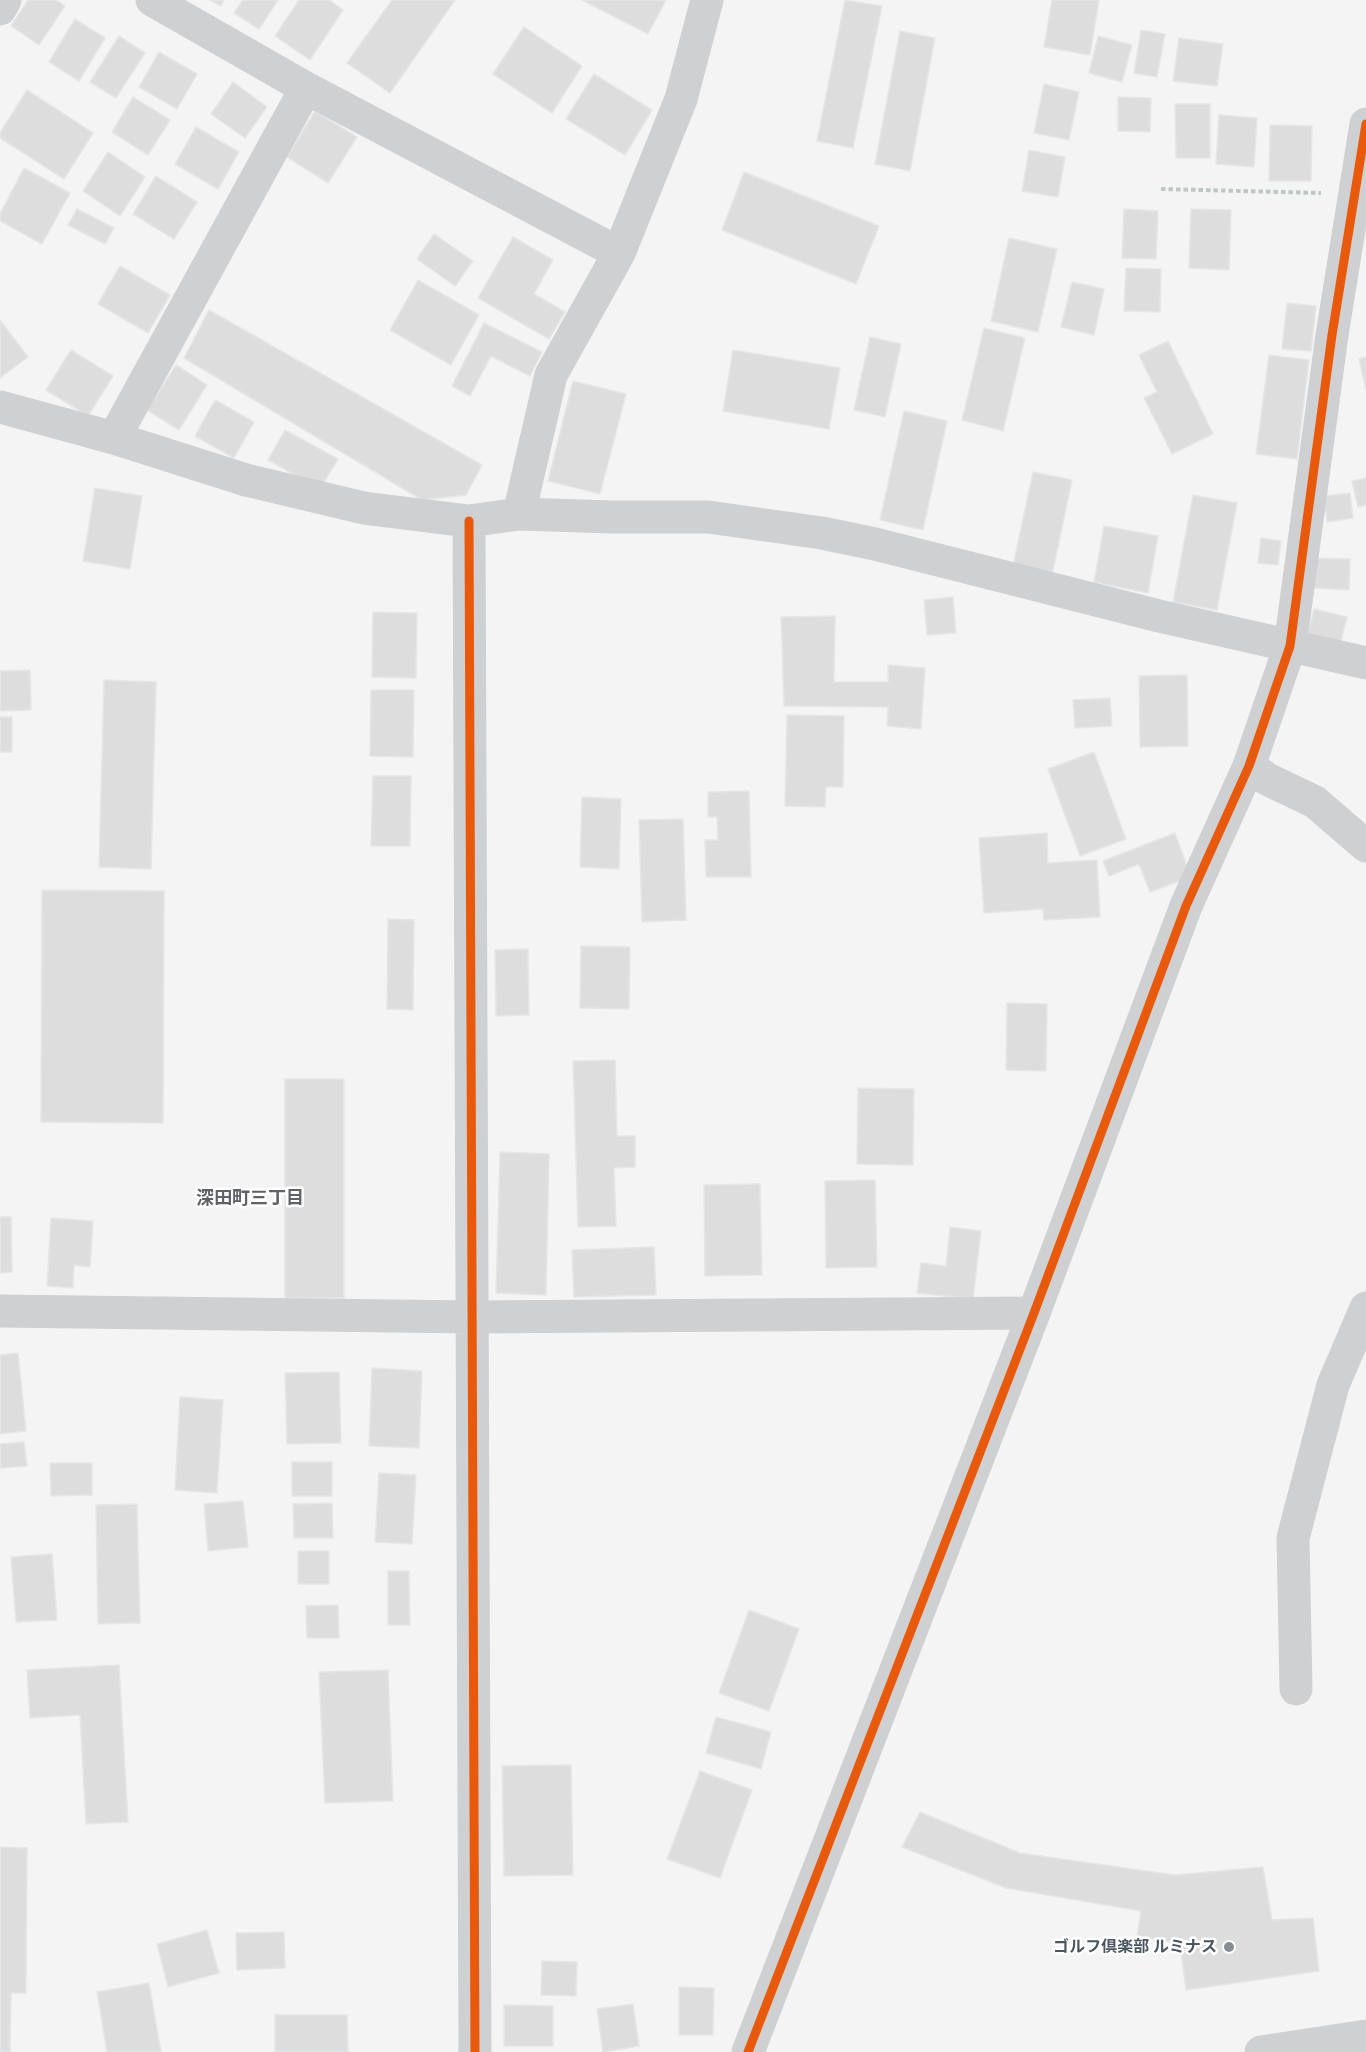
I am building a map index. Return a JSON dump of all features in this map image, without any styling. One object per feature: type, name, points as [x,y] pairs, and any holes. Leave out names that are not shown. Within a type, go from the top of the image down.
[{"type":"street","points":[[0,9],[5,0]]},
{"type":"street","points":[[152,0],[306,88],[619,253]]},
{"type":"street","points":[[519,514],[551,375],[619,253],[681,99],[707,0]]},
{"type":"street","points":[[114,438],[306,88]]},
{"type":"street","points":[[748,2052],[1034,1313],[1186,906],[1249,766],[1290,646],[1332,335],[1366,124]]},
{"type":"street","points":[[0,407],[114,438],[246,480],[364,508],[469,521],[519,514],[708,517],[822,533],[875,544],[1159,616],[1366,663]]},
{"type":"street","points":[[469,521],[475,2052]]},
{"type":"street","points":[[1249,766],[1267,779],[1315,802],[1366,846]]},
{"type":"street","points":[[1296,1689],[1293,1538],[1333,1385],[1366,1308]]},
{"type":"street","points":[[0,1311],[473,1317],[1034,1313]]},
{"type":"street","points":[[1261,2052],[1366,2036]]},
{"type":"path","points":[[1161,189],[1355,193]]},
{"type":"building","points":[[28,0],[56,0],[65,6],[39,45],[11,26]]},
{"type":"building","points":[[210,0],[224,0],[221,6]]},
{"type":"building","points":[[243,0],[278,0],[259,29],[234,13]]},
{"type":"building","points":[[299,0],[329,0],[343,10],[310,60],[275,36]]},
{"type":"building","points":[[392,0],[455,0],[390,93],[347,63]]},
{"type":"building","points":[[582,0],[666,0],[648,34]]},
{"type":"building","points":[[845,0],[882,6],[853,148],[817,141]]},
{"type":"building","points":[[1052,0],[1099,0],[1090,55],[1044,47]]},
{"type":"building","points":[[75,19],[105,38],[79,81],[49,62]]},
{"type":"building","points":[[524,27],[582,66],[552,113],[493,74]]},
{"type":"building","points":[[1141,30],[1165,34],[1157,77],[1134,73]]},
{"type":"building","points":[[900,31],[935,38],[910,171],[875,164]]},
{"type":"building","points":[[119,36],[145,53],[116,98],[90,82]]},
{"type":"building","points":[[1098,36],[1132,45],[1122,82],[1089,73]]},
{"type":"building","points":[[1179,38],[1223,44],[1217,86],[1173,81]]},
{"type":"building","points":[[159,52],[197,74],[177,109],[139,87]]},
{"type":"building","points":[[594,74],[652,110],[625,155],[566,119]]},
{"type":"building","points":[[233,82],[267,107],[245,138],[211,114]]},
{"type":"building","points":[[1044,84],[1079,92],[1069,140],[1034,133]]},
{"type":"building","points":[[27,90],[93,133],[64,179],[0,138],[0,133]]},
{"type":"building","points":[[133,97],[170,120],[148,155],[112,132]]},
{"type":"building","points":[[1118,97],[1151,98],[1150,132],[1118,131]]},
{"type":"building","points":[[1175,104],[1210,104],[1210,158],[1176,158]]},
{"type":"building","points":[[315,111],[357,137],[328,183],[287,157]]},
{"type":"building","points":[[1219,115],[1257,118],[1254,167],[1216,164]]},
{"type":"building","points":[[1270,125],[1312,126],[1311,181],[1269,181]]},
{"type":"building","points":[[196,127],[239,152],[218,189],[175,164]]},
{"type":"building","points":[[1029,150],[1065,157],[1058,197],[1022,191]]},
{"type":"building","points":[[108,152],[145,177],[120,216],[83,191]]},
{"type":"building","points":[[24,168],[70,193],[42,244],[0,221],[0,214]]},
{"type":"building","points":[[744,172],[879,226],[856,284],[722,230]]},
{"type":"building","points":[[156,176],[197,202],[174,239],[133,214]]},
{"type":"building","points":[[77,209],[114,228],[105,244],[68,225]]},
{"type":"building","points":[[1124,209],[1158,211],[1156,259],[1122,258]]},
{"type":"building","points":[[1191,209],[1231,210],[1229,270],[1189,268]]},
{"type":"building","points":[[434,234],[473,261],[455,286],[417,259]]},
{"type":"building","points":[[513,237],[553,260],[534,294],[565,312],[549,339],[478,298]]},
{"type":"building","points":[[1009,238],[1057,249],[1038,332],[991,321]]},
{"type":"building","points":[[120,266],[170,295],[148,333],[98,304]]},
{"type":"building","points":[[1126,268],[1161,269],[1160,312],[1124,311]]},
{"type":"building","points":[[418,280],[479,315],[451,365],[390,330]]},
{"type":"building","points":[[1072,282],[1104,289],[1094,335],[1061,327]]},
{"type":"building","points":[[1287,303],[1316,306],[1311,351],[1282,349]]},
{"type":"building","points":[[209,310],[482,465],[466,495],[422,500],[184,358]]},
{"type":"building","points":[[0,320],[28,357],[0,378]]},
{"type":"building","points":[[484,323],[542,352],[530,376],[491,356],[470,396],[452,386]]},
{"type":"building","points":[[984,328],[1025,338],[1003,431],[962,420]]},
{"type":"building","points":[[870,337],[901,344],[885,417],[854,410]]},
{"type":"building","points":[[1168,341],[1213,434],[1172,454],[1144,398],[1157,392],[1139,355]]},
{"type":"building","points":[[71,350],[113,376],[88,416],[46,390]]},
{"type":"building","points":[[733,350],[840,368],[829,429],[723,411]]},
{"type":"building","points":[[1269,355],[1309,360],[1297,459],[1256,454]]},
{"type":"building","points":[[1366,357],[1366,390],[1359,359]]},
{"type":"building","points":[[176,365],[207,385],[179,430],[147,410]]},
{"type":"building","points":[[573,381],[626,394],[600,494],[548,481]]},
{"type":"building","points":[[215,400],[254,422],[234,458],[195,436]]},
{"type":"building","points":[[904,411],[947,421],[923,530],[880,520]]},
{"type":"building","points":[[285,430],[338,459],[320,489],[268,460]]},
{"type":"building","points":[[1033,472],[1072,480],[1052,575],[1013,566]]},
{"type":"building","points":[[1366,478],[1366,505],[1358,507],[1352,481]]},
{"type":"building","points":[[95,488],[142,496],[130,569],[83,561]]},
{"type":"building","points":[[1350,493],[1353,518],[1327,522],[1324,496]]},
{"type":"building","points":[[1193,495],[1237,503],[1217,610],[1173,602]]},
{"type":"building","points":[[1104,526],[1158,536],[1148,593],[1094,582]]},
{"type":"building","points":[[1261,538],[1281,541],[1278,565],[1258,563]]},
{"type":"building","points":[[1315,558],[1350,559],[1349,590],[1314,588]]},
{"type":"building","points":[[953,597],[956,633],[927,635],[924,600]]},
{"type":"building","points":[[1314,609],[1347,617],[1340,645],[1307,637]]},
{"type":"building","points":[[373,612],[417,613],[416,678],[372,677]]},
{"type":"building","points":[[835,616],[834,682],[888,682],[888,665],[925,668],[921,729],[887,726],[888,707],[784,706],[781,617]]},
{"type":"building","points":[[30,670],[31,710],[0,711],[0,671]]},
{"type":"building","points":[[1187,675],[1188,746],[1140,747],[1139,676]]},
{"type":"building","points":[[104,680],[156,682],[151,869],[99,867]]},
{"type":"building","points":[[371,690],[414,690],[413,757],[370,756]]},
{"type":"building","points":[[1110,698],[1112,726],[1075,728],[1073,700]]},
{"type":"building","points":[[787,715],[844,716],[843,787],[826,787],[825,807],[785,806]]},
{"type":"building","points":[[0,717],[12,717],[12,752],[0,752]]},
{"type":"building","points":[[1094,752],[1126,839],[1080,856],[1048,769]]},
{"type":"building","points":[[373,776],[411,776],[410,846],[371,846]]},
{"type":"building","points":[[749,791],[751,877],[706,877],[705,840],[718,840],[717,817],[708,817],[708,792]]},
{"type":"building","points":[[582,797],[621,799],[619,869],[580,867]]},
{"type":"building","points":[[683,819],[686,920],[642,922],[639,820]]},
{"type":"building","points":[[1047,833],[1048,863],[1097,860],[1100,917],[1044,920],[1043,909],[984,913],[979,838]]},
{"type":"building","points":[[1175,833],[1191,877],[1150,892],[1139,864],[1109,876],[1103,861]]},
{"type":"building","points":[[42,890],[164,891],[163,1123],[41,1122]]},
{"type":"building","points":[[388,919],[414,920],[413,1010],[387,1009]]},
{"type":"building","points":[[581,946],[630,947],[629,1009],[580,1008]]},
{"type":"building","points":[[528,949],[529,1015],[496,1016],[495,950]]},
{"type":"building","points":[[1007,1003],[1047,1004],[1046,1071],[1006,1070]]},
{"type":"building","points":[[615,1060],[617,1136],[635,1136],[635,1167],[614,1168],[616,1226],[578,1227],[573,1061]]},
{"type":"building","points":[[285,1079],[344,1079],[344,1298],[285,1298]]},
{"type":"building","points":[[858,1088],[914,1089],[913,1165],[857,1164]]},
{"type":"building","points":[[500,1152],[549,1154],[546,1295],[496,1293]]},
{"type":"building","points":[[875,1180],[877,1267],[826,1268],[825,1181]]},
{"type":"building","points":[[760,1184],[762,1275],[705,1276],[704,1185]]},
{"type":"building","points":[[0,1217],[11,1217],[12,1272],[0,1273]]},
{"type":"building","points":[[51,1218],[93,1221],[90,1267],[74,1265],[73,1288],[47,1286]]},
{"type":"building","points":[[950,1227],[981,1231],[973,1299],[917,1293],[921,1263],[946,1266]]},
{"type":"building","points":[[654,1247],[656,1295],[574,1297],[572,1250]]},
{"type":"building","points":[[18,1353],[26,1431],[0,1434],[0,1355]]},
{"type":"building","points":[[372,1368],[422,1371],[419,1448],[369,1446]]},
{"type":"building","points":[[339,1372],[341,1443],[287,1444],[285,1373]]},
{"type":"building","points":[[180,1397],[223,1400],[217,1493],[175,1490]]},
{"type":"building","points":[[24,1442],[27,1466],[0,1468],[0,1444]]},
{"type":"building","points":[[292,1462],[332,1462],[332,1496],[292,1496]]},
{"type":"building","points":[[50,1463],[92,1463],[92,1495],[51,1496]]},
{"type":"building","points":[[379,1473],[416,1475],[412,1544],[375,1542]]},
{"type":"building","points":[[243,1501],[248,1547],[208,1551],[204,1504]]},
{"type":"building","points":[[332,1503],[333,1538],[294,1538],[293,1504]]},
{"type":"building","points":[[137,1504],[140,1623],[98,1624],[96,1505]]},
{"type":"building","points":[[298,1551],[329,1551],[329,1584],[298,1584]]},
{"type":"building","points":[[52,1554],[57,1620],[16,1622],[11,1557]]},
{"type":"building","points":[[388,1571],[409,1571],[410,1625],[388,1625]]},
{"type":"building","points":[[338,1605],[339,1638],[307,1638],[306,1606]]},
{"type":"building","points":[[749,1610],[799,1629],[769,1711],[719,1693]]},
{"type":"building","points":[[119,1665],[128,1822],[86,1824],[80,1715],[30,1718],[27,1670]]},
{"type":"building","points":[[388,1670],[393,1801],[325,1803],[319,1672]]},
{"type":"building","points":[[716,1717],[771,1732],[761,1769],[706,1753]]},
{"type":"building","points":[[571,1765],[573,1875],[504,1876],[502,1766]]},
{"type":"building","points":[[700,1771],[752,1790],[720,1878],[667,1859]]},
{"type":"building","points":[[920,1812],[1020,1853],[1175,1875],[1263,1867],[1272,1920],[1313,1918],[1319,1971],[1186,1990],[1180,1944],[1137,1936],[1141,1911],[1006,1888],[902,1847]]},
{"type":"building","points":[[0,1847],[27,1848],[26,1993],[11,1993],[10,2052],[0,2052]]},
{"type":"building","points":[[207,1930],[219,1973],[168,1987],[157,1944]]},
{"type":"building","points":[[284,1932],[285,1968],[237,1970],[236,1933]]},
{"type":"building","points":[[542,1961],[577,1962],[576,1996],[541,1995]]},
{"type":"building","points":[[149,1983],[161,2052],[107,2052],[97,1992]]},
{"type":"building","points":[[679,1987],[714,1988],[713,2035],[679,2035]]},
{"type":"building","points":[[633,2004],[639,2046],[603,2052],[597,2009]]},
{"type":"building","points":[[504,2005],[553,2006],[553,2046],[504,2046]]},
{"type":"building","points":[[275,2015],[347,2015],[348,2052],[275,2052]]},
{"type":"cycle path","points":[[748,2052],[1034,1313],[1186,906],[1249,766],[1290,646],[1332,335],[1366,124]]},
{"type":"cycle path","points":[[469,521],[475,2052]]},
{"type":"place","name":"ゴルフ倶楽部 ルミナス","points":[[1229,1947]]},
{"type":"district","name":"深田町三丁目","points":[[250,1199]]}]
